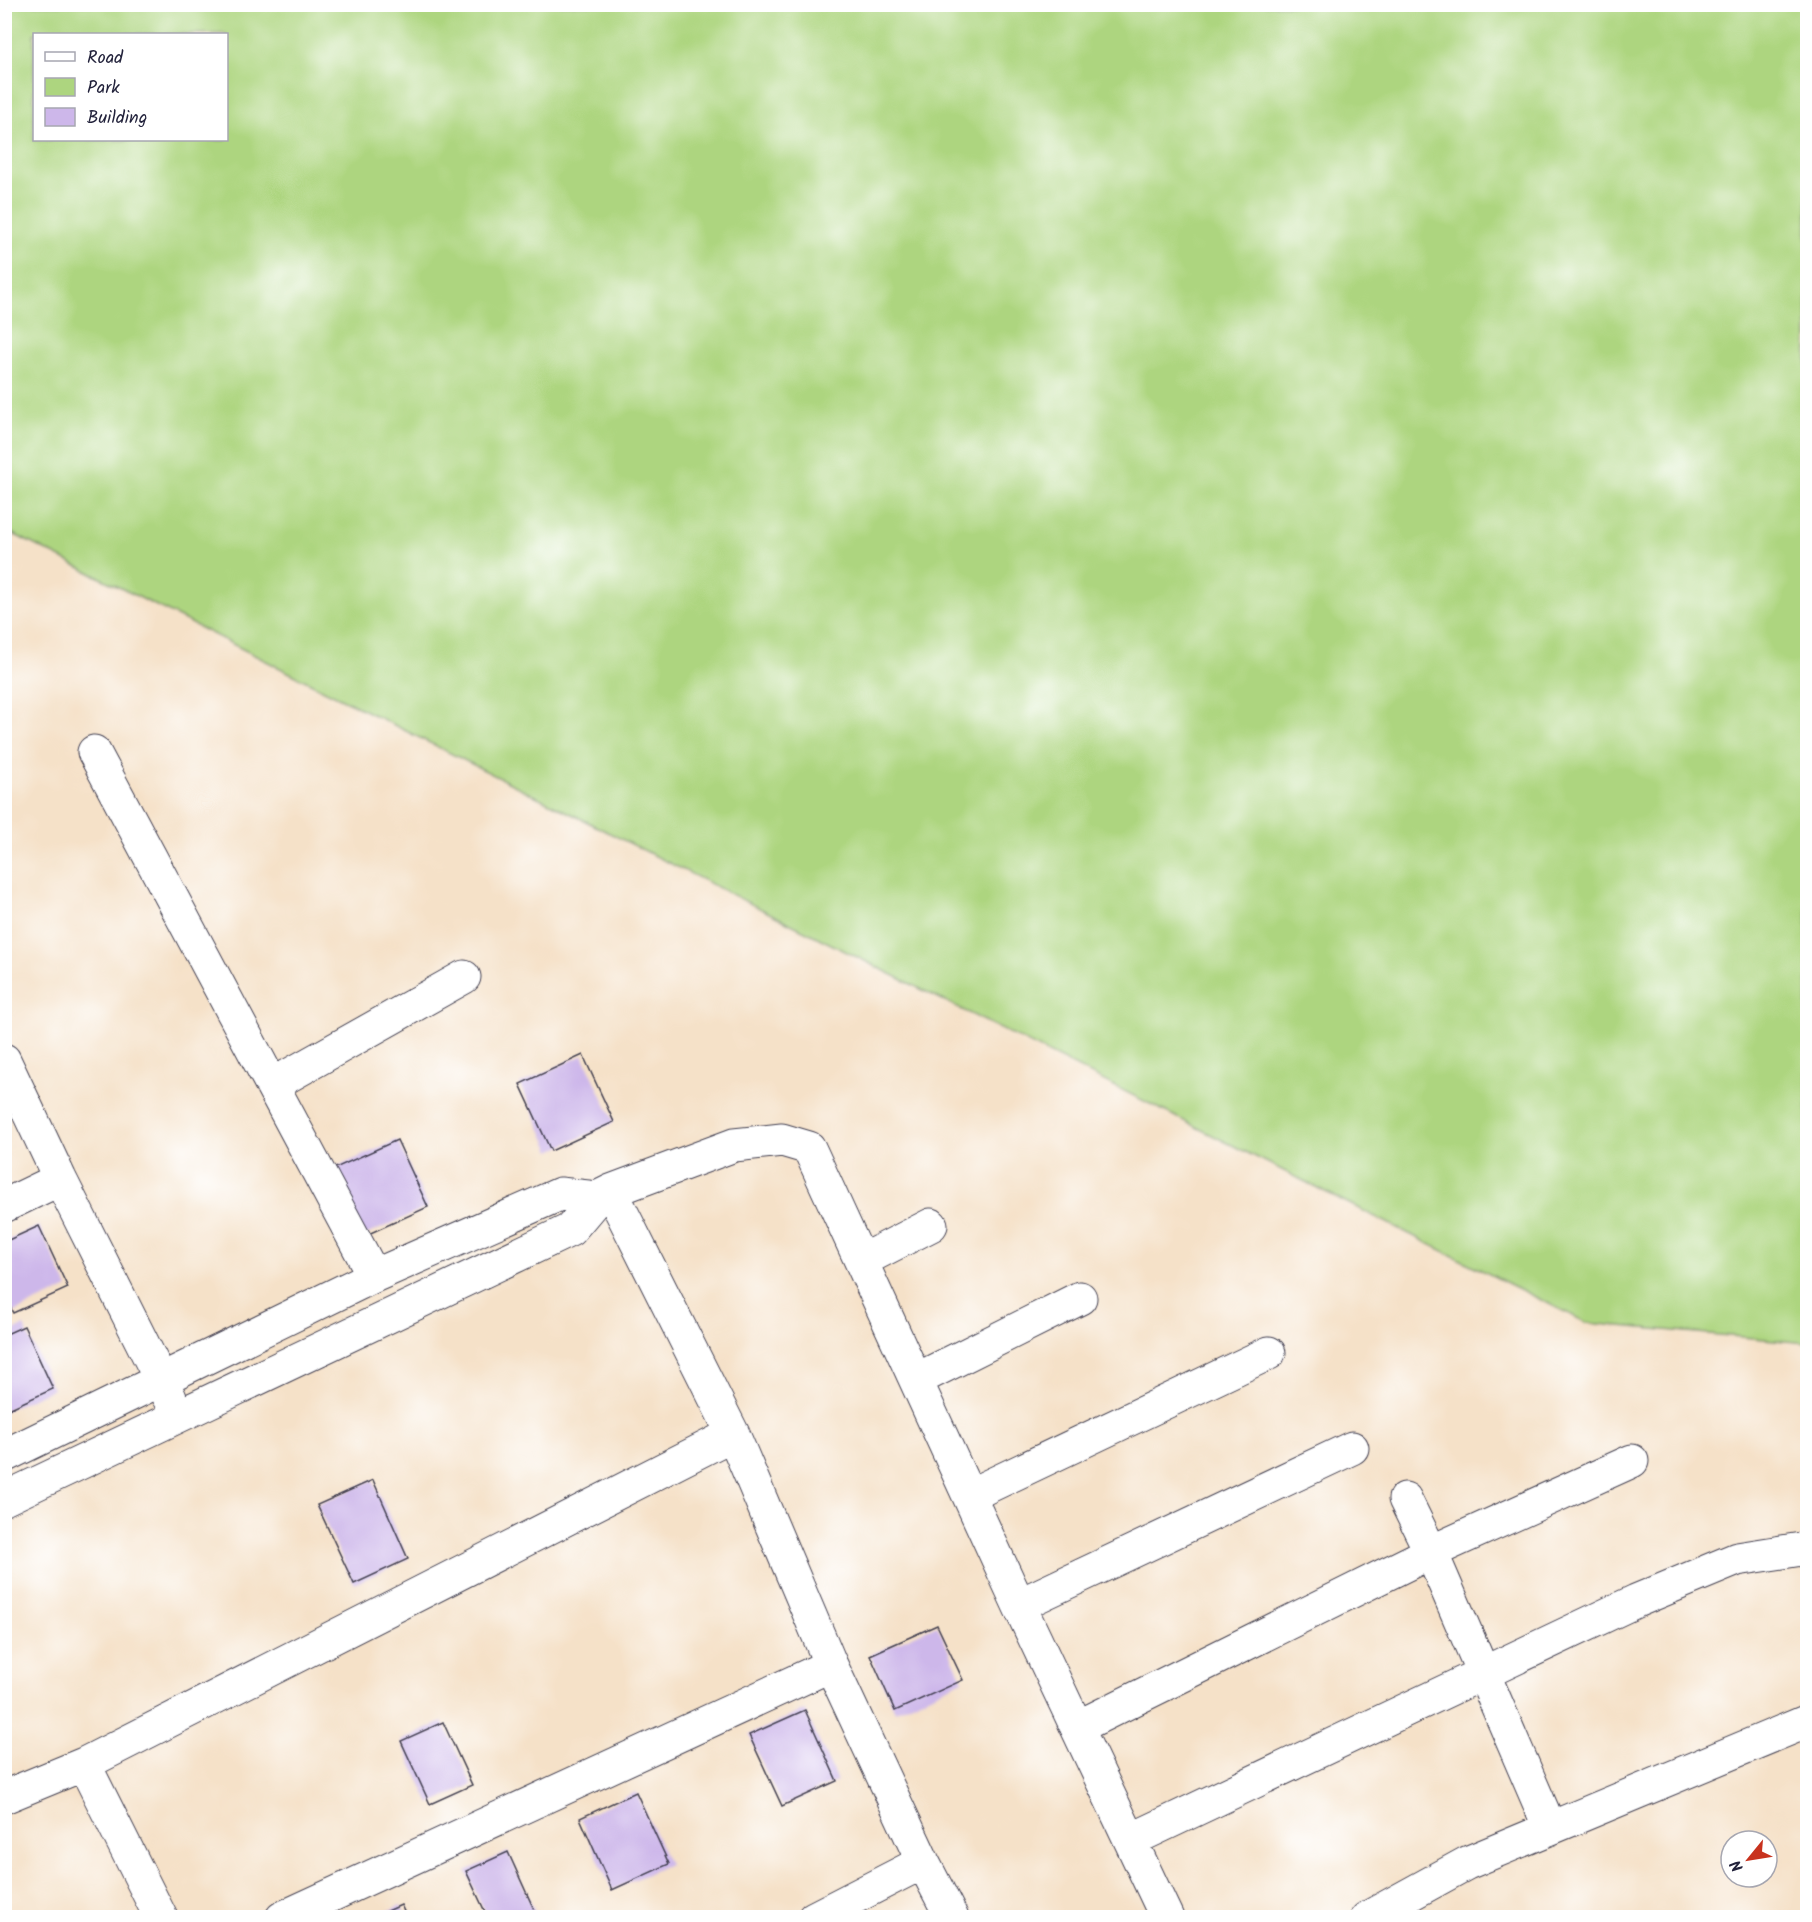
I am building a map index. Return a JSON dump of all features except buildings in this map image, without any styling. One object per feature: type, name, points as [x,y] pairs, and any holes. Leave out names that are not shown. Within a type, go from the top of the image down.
[{"type":"street","points":[[94,752],[374,1276]]},
{"type":"street","points":[[272,1085],[464,977]]},
{"type":"street","points":[[4,1060],[60,1179],[179,1417]]},
{"type":"street","points":[[4,1456],[374,1276],[560,1194],[604,1195],[734,1145],[782,1140],[809,1148],[1019,1605],[1167,1917]]},
{"type":"street","points":[[4,1206],[60,1179]]},
{"type":"street","points":[[4,1499],[570,1230],[604,1195]]},
{"type":"street","points":[[604,1195],[733,1434],[831,1665],[923,1862],[952,1917]]},
{"type":"street","points":[[861,1261],[931,1225]]},
{"type":"street","points":[[916,1380],[1080,1298]]},
{"type":"street","points":[[970,1495],[1269,1353]]},
{"type":"street","points":[[4,1797],[84,1764],[733,1434]]},
{"type":"street","points":[[1019,1605],[1352,1448]]},
{"type":"street","points":[[1078,1727],[1431,1552],[1632,1461]]},
{"type":"street","points":[[1405,1498],[1431,1552],[1550,1828]]},
{"type":"street","points":[[1131,1840],[1636,1601],[1737,1559],[1808,1548]]},
{"type":"street","points":[[282,1917],[831,1665]]},
{"type":"street","points":[[1367,1917],[1467,1863],[1808,1721]]},
{"type":"street","points":[[84,1764],[161,1917]]},
{"type":"street","points":[[814,1917],[923,1862]]},
{"type":"green space","points":[[4,5],[1807,5],[1807,1343],[1587,1323],[5,530]]}]
